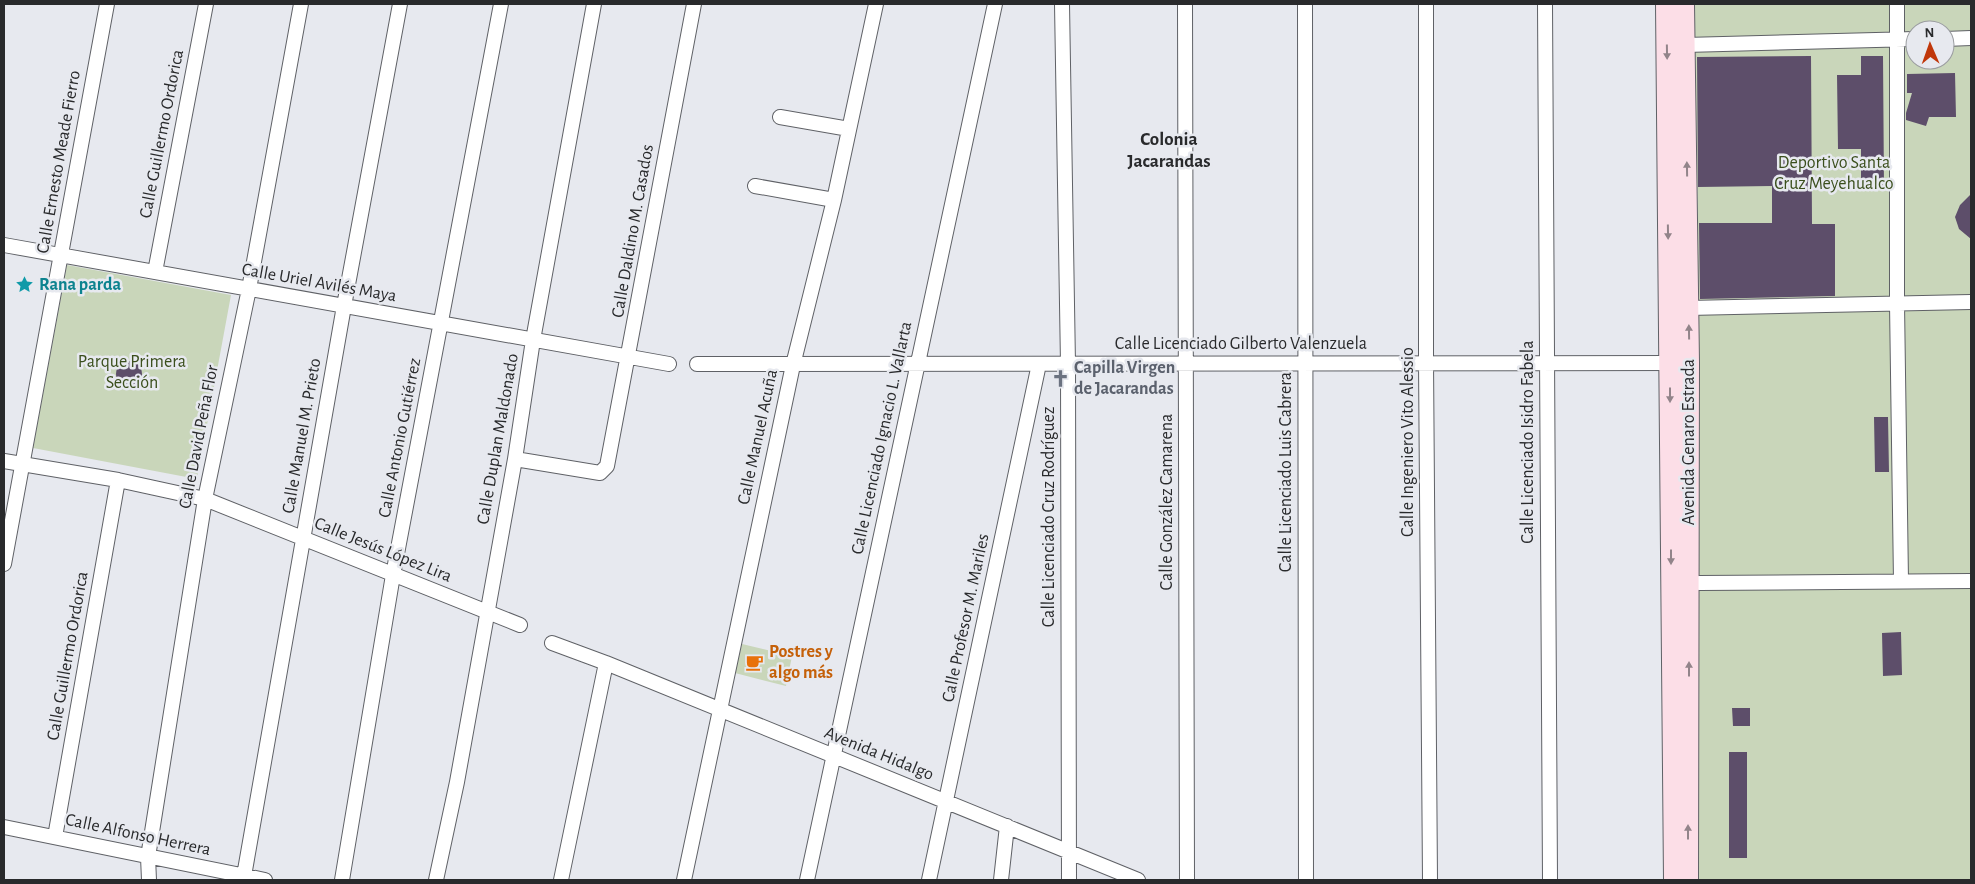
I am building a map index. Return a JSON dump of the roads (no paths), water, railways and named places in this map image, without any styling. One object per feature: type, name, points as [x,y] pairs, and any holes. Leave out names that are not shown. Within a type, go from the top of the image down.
[{"type":"street","name":"Calle Ernesto Meade Fierro","points":[[4,564],[107,4]]},
{"type":"street","name":"Calle Guillermo Ordorica","points":[[155,272],[206,4]]},
{"type":"street","name":"Calle David Peña Flor","points":[[149,880],[148,858],[205,499],[249,289],[301,4]]},
{"type":"street","name":"Calle Manuel M. Prieto","points":[[244,876],[344,306],[400,4]]},
{"type":"street","name":"Calle Antonio Gutiérrez","points":[[342,880],[393,575],[501,4]]},
{"type":"street","name":"Calle Duplan Maldonado","points":[[436,880],[457,782],[486,612],[515,459],[533,340],[594,4]]},
{"type":"street","name":"Calle Daldino M. Casados","points":[[515,459],[600,473],[607,466],[694,4]]},
{"type":"street","name":"Calle Manuel Acuña","points":[[684,880],[792,365],[834,200],[876,4]]},
{"type":"street","name":"Calle Licenciado Ignacio L. Vallarta","points":[[807,880],[995,4]]},
{"type":"street","name":"Calle Licenciado Cruz Rodríguez","points":[[1062,4],[1068,364],[1069,880]]},
{"type":"street","name":"Calle González Camarena","points":[[1185,4],[1187,880]]},
{"type":"street","name":"Calle Licenciado Luis Cabrera","points":[[1305,4],[1306,880]]},
{"type":"street","name":"Calle Ingeniero Vito Alessio","points":[[1426,4],[1426,362],[1430,880]]},
{"type":"street","name":"Calle Licenciado Isidro Fabela","points":[[1545,4],[1550,880]]},
{"type":"street","name":"Avenida Genaro Estrada","points":[[1666,4],[1679,363],[1688,880]]},
{"type":"street","name":"Avenida Genaro Estrada","points":[[1674,880],[1679,363],[1688,308],[1684,4]]},
{"type":"street","points":[[1897,4],[1897,304],[1901,581]]},
{"type":"street","points":[[1955,39],[1971,38]]},
{"type":"street","points":[[1685,45],[1905,40]]},
{"type":"street","points":[[780,117],[849,130]]},
{"type":"street","points":[[755,186],[834,200]]},
{"type":"street","name":"Calle Uriel Avilés Maya","points":[[4,244],[669,364]]},
{"type":"street","points":[[1688,308],[1971,302]]},
{"type":"street","name":"Calle Licenciado Gilberto Valenzuela","points":[[697,364],[1679,363]]},
{"type":"street","name":"Calle Profesor M. Mariles","points":[[929,880],[1039,364]]},
{"type":"street","name":"Calle Jesús López Lira","points":[[4,461],[118,480],[205,499],[520,625]]},
{"type":"street","name":"Calle Guillermo Ordorica","points":[[55,837],[118,480]]},
{"type":"street","points":[[1699,583],[1971,581]]},
{"type":"street","name":"Avenida Hidalgo","points":[[552,643],[720,709],[1138,880]]},
{"type":"street","points":[[561,880],[606,663]]},
{"type":"street","points":[[1001,880],[1006,826]]},
{"type":"street","name":"Calle Alfonso Herrera","points":[[4,827],[148,858],[265,880]]},
{"type":"place","name":"Rana parda","points":[[25,285]]},
{"type":"place","name":"Capilla Virgen de Jacarandas","points":[[1060,378]]},
{"type":"place","name":"Postres y algo más","points":[[755,662]]},
{"type":"district","name":"Colonia Jacarandas","points":[[1169,150]]},
{"type":"park label","name":"Deportivo Santa Cruz Meyehualco","points":[[1834,173]]},
{"type":"park label","name":"Parque Primera Sección","points":[[132,372]]}]
